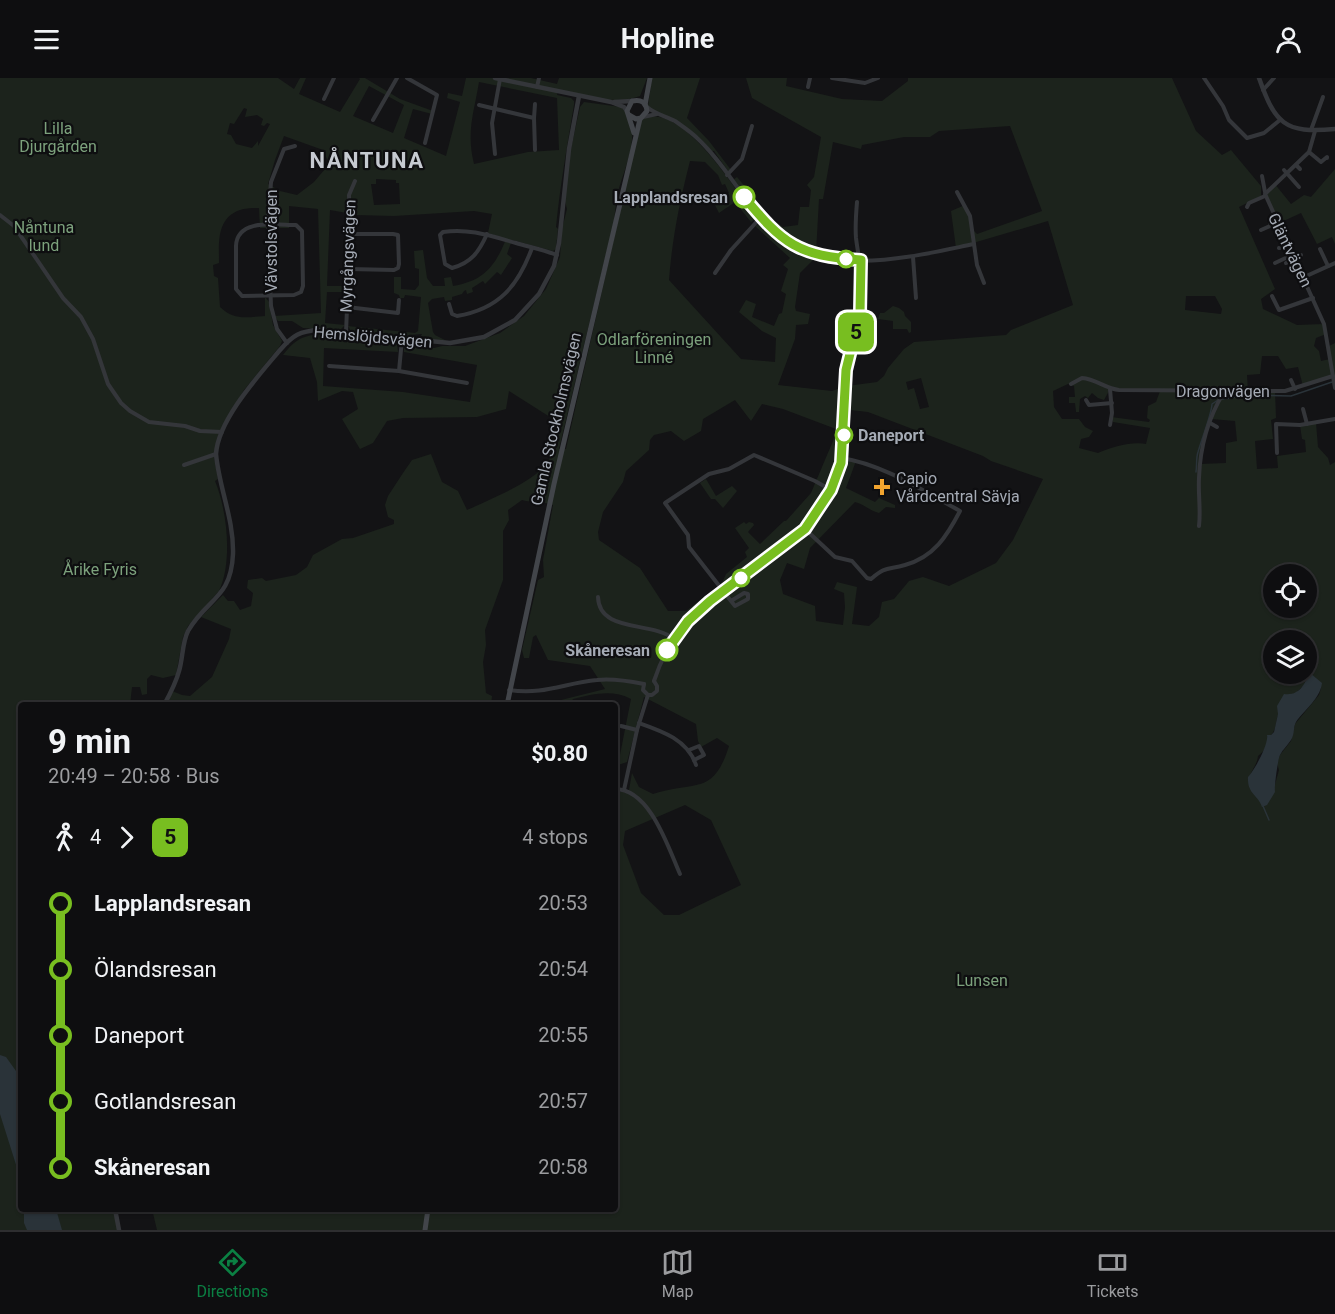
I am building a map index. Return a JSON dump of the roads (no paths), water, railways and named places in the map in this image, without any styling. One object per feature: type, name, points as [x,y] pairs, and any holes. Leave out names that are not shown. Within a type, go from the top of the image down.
[{"type":"main road","points":[[650,78],[646,111],[642,118],[633,118],[628,113],[634,100],[643,94],[650,78]]},
{"type":"main road","points":[[634,100],[646,105]]},
{"type":"main road","name":"Gamla Stockholmsvägen","points":[[628,113],[635,141]]},
{"type":"main road","name":"Gamla Stockholmsvägen","points":[[507,702],[554,484],[642,118]]},
{"type":"main road","points":[[425,1230],[428,1212]]},
{"type":"street","points":[[324,99],[334,78]]},
{"type":"street","points":[[373,120],[397,78]]},
{"type":"street","points":[[407,78],[437,96],[425,143]]},
{"type":"street","points":[[537,87],[539,78]]},
{"type":"street","points":[[808,87],[810,78]]},
{"type":"street","points":[[832,78],[865,83],[878,78]]},
{"type":"street","points":[[1204,78],[1223,106],[1229,120],[1247,138],[1264,133],[1280,120]]},
{"type":"street","points":[[1259,78],[1272,111],[1280,120],[1313,131],[1335,129]]},
{"type":"street","points":[[1263,90],[1274,78]]},
{"type":"street","points":[[495,154],[492,123],[498,79],[611,102],[624,107],[628,113]]},
{"type":"street","name":"Hemslöjdsvägen","points":[[216,454],[218,442],[230,416],[250,387],[287,342],[304,331],[319,330],[436,343],[459,343],[496,332],[515,320],[533,302],[550,276],[557,255],[569,149],[579,96]]},
{"type":"street","name":"Gläntvägen","points":[[1323,98],[1312,123],[1309,153],[1294,164],[1265,198],[1287,243],[1296,270],[1313,298],[1324,324],[1335,388]]},
{"type":"street","points":[[611,102],[634,100]]},
{"type":"street","points":[[535,104],[536,150]]},
{"type":"street","points":[[479,105],[534,118]]},
{"type":"street","points":[[646,105],[696,137],[761,218],[778,235],[808,252],[822,256],[886,261],[974,244]]},
{"type":"street","points":[[642,118],[658,114]]},
{"type":"street","points":[[727,175],[742,159],[752,126]]},
{"type":"street","name":"Vävstolsvägen","points":[[287,342],[274,322],[270,296],[268,225],[271,182],[284,149],[295,146]]},
{"type":"street","points":[[1309,153],[1323,163],[1327,158]]},
{"type":"street","points":[[1294,164],[1300,169]]},
{"type":"street","points":[[1285,174],[1299,187]]},
{"type":"street","points":[[1247,207],[1249,203],[1265,198],[1262,176]]},
{"type":"street","name":"Myrgångsvägen","points":[[346,333],[350,234],[349,195],[355,181]]},
{"type":"street","points":[[957,192],[970,216],[978,266],[984,283]]},
{"type":"street","points":[[654,681],[667,650],[688,621],[723,591],[805,529],[831,490],[841,458],[849,355],[860,313],[861,260],[857,240],[857,202]]},
{"type":"street","points":[[0,215],[14,226],[63,298],[81,317],[93,339],[108,384],[130,411],[149,422],[223,432]]},
{"type":"street","points":[[715,273],[731,250],[761,218]]},
{"type":"street","points":[[1270,223],[1276,224]]},
{"type":"street","points":[[1261,230],[1276,224]]},
{"type":"street","points":[[296,225],[302,231],[303,290],[294,296],[270,296],[242,296],[236,289],[236,240],[250,226],[296,225]]},
{"type":"street","points":[[487,234],[481,248],[471,260],[452,268],[445,264],[440,238],[442,232],[459,230],[487,234],[557,255]]},
{"type":"street","points":[[349,269],[394,270],[399,264],[398,235],[350,234]]},
{"type":"street","points":[[1279,248],[1287,243]]},
{"type":"street","points":[[449,304],[452,314],[457,316],[475,312],[492,304],[519,278],[532,248]]},
{"type":"street","points":[[1320,249],[1331,264]]},
{"type":"street","points":[[1275,263],[1301,255]]},
{"type":"street","points":[[1329,256],[1331,264]]},
{"type":"street","points":[[913,257],[916,298]]},
{"type":"street","points":[[1287,262],[1293,257]]},
{"type":"street","points":[[1302,278],[1331,264]]},
{"type":"street","points":[[1272,296],[1279,310],[1313,298]]},
{"type":"street","points":[[347,307],[398,313],[399,300]]},
{"type":"street","points":[[399,371],[402,339]]},
{"type":"street","points":[[329,366],[399,371],[467,382]]},
{"type":"street","name":"Dragonvägen","points":[[1071,384],[1082,378],[1110,389],[1285,391],[1333,376]]},
{"type":"street","points":[[1292,380],[1295,389]]},
{"type":"street","points":[[1110,389],[1112,403],[1110,425]]},
{"type":"street","points":[[1137,395],[1142,390]]},
{"type":"street","points":[[1199,526],[1199,475],[1204,436],[1224,391]]},
{"type":"street","points":[[1086,400],[1089,405],[1112,403]]},
{"type":"street","points":[[1304,409],[1307,424]]},
{"type":"street","points":[[1277,453],[1276,424],[1292,426],[1335,419]]},
{"type":"street","points":[[1210,423],[1217,427]]},
{"type":"street","points":[[166,702],[179,674],[188,632],[224,589],[231,572],[233,542],[231,522],[216,454],[184,465]]},
{"type":"street","points":[[730,602],[744,592],[748,594],[748,599],[739,606],[730,602],[689,547],[688,535],[665,503],[709,474],[729,469],[754,455],[831,490]]},
{"type":"street","points":[[805,529],[835,557],[852,561],[867,578],[872,579],[884,568],[906,565],[939,546],[960,511],[887,473],[863,463],[841,458]]},
{"type":"street","points":[[598,597],[606,617],[613,621],[656,630],[674,639]]},
{"type":"street","points":[[509,690],[542,691],[611,679],[644,684],[654,681]]},
{"type":"street","points":[[648,695],[657,691],[654,681]]},
{"type":"street","points":[[644,684],[643,690],[648,695]]},
{"type":"street","points":[[624,790],[639,722],[648,695]]},
{"type":"street","points":[[639,722],[678,740],[689,750],[695,763],[704,755],[699,746],[689,750]]},
{"type":"street","points":[[621,726],[637,730]]},
{"type":"street","points":[[618,789],[624,790],[645,805],[654,817],[680,874]]},
{"type":"street","points":[[116,1212],[119,1230]]},
{"type":"waterway","points":[[1222,399],[1253,395],[1291,396],[1332,382]]},
{"type":"waterway","points":[[1196,472],[1197,454],[1212,404],[1218,400]]},
{"type":"waterway","points":[[1263,806],[1269,820]]},
{"type":"place","name":"Lapplandsresan","points":[[744,197]]},
{"type":"place","name":"Daneport","points":[[844,435]]},
{"type":"place","name":"Capio Vårdcentral Sävja","points":[[882,487]]},
{"type":"place","name":"Skåneresan","points":[[667,650]]},
{"type":"district","name":"NÅNTUNA","points":[[367,160]]},
{"type":"park label","name":"Lilla Djurgården","points":[[58,137]]},
{"type":"park label","name":"Nåntuna lund","points":[[44,236]]},
{"type":"park label","name":"Odlarföreningen Linné","points":[[654,348]]},
{"type":"park label","name":"Årike Fyris","points":[[100,569]]},
{"type":"park label","name":"Lunsen","points":[[982,980]]}]
